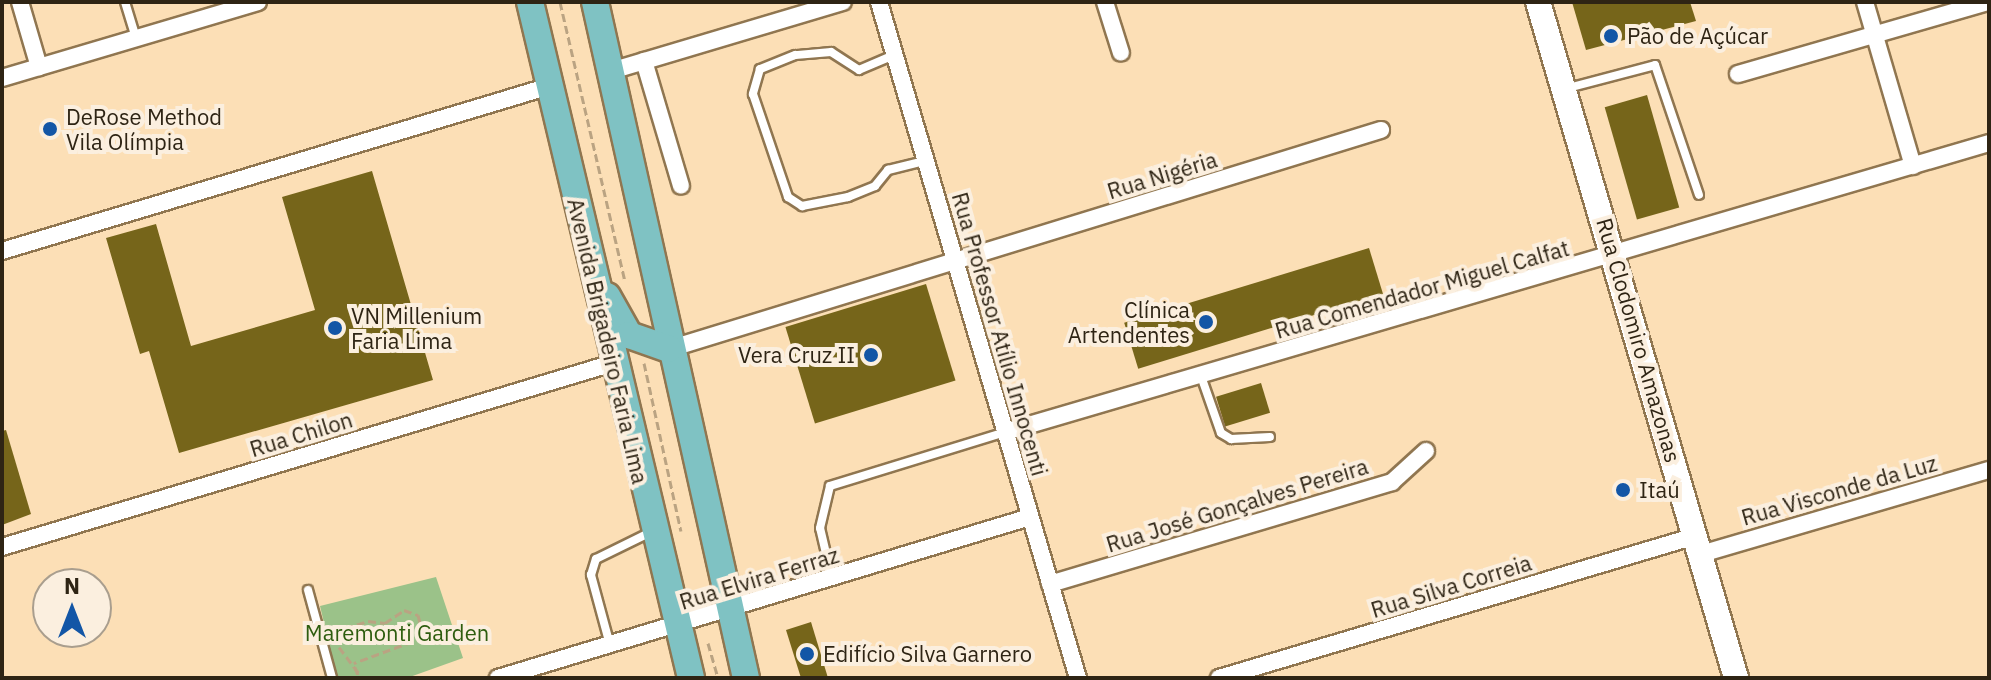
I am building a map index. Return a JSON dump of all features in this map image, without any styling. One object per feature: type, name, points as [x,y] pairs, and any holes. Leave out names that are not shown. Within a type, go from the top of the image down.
[{"type":"main road","name":"Avenida Brigadeiro Faria Lima","points":[[530,2],[652,532],[691,678]]},
{"type":"main road","points":[[595,2],[671,358],[746,678]]},
{"type":"main road","points":[[593,275],[629,335],[671,358]]},
{"type":"street","points":[[20,2],[39,67]]},
{"type":"street","points":[[2,78],[258,2]]},
{"type":"street","points":[[611,71],[843,2]]},
{"type":"street","name":"Rua Professor Atílio Innocenti","points":[[879,2],[1078,678]]},
{"type":"street","points":[[1105,2],[1121,53]]},
{"type":"street","name":"Rua Clodomiro Amazonas","points":[[1538,2],[1615,256],[1736,678]]},
{"type":"street","points":[[1865,2],[1913,166]]},
{"type":"street","points":[[1738,74],[1987,2]]},
{"type":"street","points":[[644,61],[681,186]]},
{"type":"street","points":[[2,251],[550,86]]},
{"type":"street","name":"Rua Nigéria","points":[[955,262],[1381,130]]},
{"type":"street","name":"Rua Comendador Miguel Calfat","points":[[1005,432],[1615,256],[1989,143]]},
{"type":"street","points":[[671,358],[955,262]]},
{"type":"street","name":"Rua Chilon","points":[[2,547],[615,373]]},
{"type":"street","name":"Rua José Gonçalves Pereira","points":[[1050,584],[1392,482],[1426,451]]},
{"type":"street","name":"Rua Visconde da Luz","points":[[1698,545],[1989,470]]},
{"type":"street","name":"Rua Elvira Ferraz","points":[[498,678],[522,675],[610,645],[832,580],[1030,517]]},
{"type":"street","name":"Rua Silva Correia","points":[[1219,678],[1698,545]]},
{"type":"lane","points":[[125,2],[136,39]]},
{"type":"lane","points":[[894,55],[859,70],[831,52],[795,55],[760,69],[753,94],[788,197],[802,206],[848,197],[875,186],[888,170],[926,160]]},
{"type":"lane","points":[[1564,89],[1655,65],[1699,195]]},
{"type":"lane","points":[[1201,376],[1221,433],[1231,439],[1270,437]]},
{"type":"lane","points":[[832,580],[820,528],[830,486],[1005,432]]},
{"type":"lane","points":[[610,645],[591,575],[596,559],[652,532]]},
{"type":"lane","points":[[308,590],[332,678]]},
{"type":"path","points":[[615,373],[671,358]]},
{"type":"path","points":[[354,663],[424,637],[418,615],[404,610],[385,623],[368,621],[334,632],[360,678]]},
{"type":"green space","name":"Maremonti Garden","points":[[436,577],[463,658],[407,678],[337,678],[320,606]]},
{"type":"building","name":"Pão de Açúcar","points":[[1572,2],[1690,2],[1696,21],[1586,50]]},
{"type":"building","points":[[1647,95],[1679,207],[1637,220],[1605,107]]},
{"type":"building","name":"VN Millenium Faria Lima","points":[[372,171],[433,380],[179,453],[149,351],[140,354],[106,238],[156,224],[191,346],[315,310],[282,197]]},
{"type":"building","points":[[1369,248],[1383,294],[1138,369],[1124,323]]},
{"type":"building","name":"Vera Cruz II","points":[[926,284],[956,381],[815,424],[785,327]]},
{"type":"building","points":[[1261,383],[1270,413],[1225,426],[1216,397]]},
{"type":"building","points":[[6,430],[31,514],[2,525],[2,431]]},
{"type":"building","name":"Edifício Silva Garnero","points":[[811,622],[828,678],[801,678],[786,630]]},
{"type":"place","name":"Pão de Açúcar","points":[[1611,36]]},
{"type":"place","name":"DeRose Method Vila Olímpia","points":[[50,129]]},
{"type":"place","name":"Clínica Artendentes","points":[[1206,322]]},
{"type":"place","name":"VN Millenium Faria Lima","points":[[335,328]]},
{"type":"place","name":"Vera Cruz II","points":[[871,355]]},
{"type":"place","name":"Itaú","points":[[1623,490]]},
{"type":"place","name":"Edifício Silva Garnero","points":[[807,654]]}]
